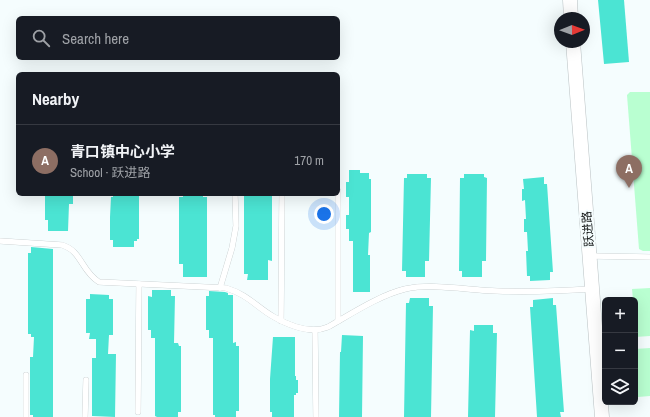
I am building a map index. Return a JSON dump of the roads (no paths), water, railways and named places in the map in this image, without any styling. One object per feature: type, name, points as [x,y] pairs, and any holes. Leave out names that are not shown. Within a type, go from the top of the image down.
[{"type":"street","points":[[570,0],[571,12]]},
{"type":"street","name":"跃进路","points":[[573,48],[602,417]]},
{"type":"lane","points":[[220,288],[232,248],[236,226],[235,196]]},
{"type":"lane","points":[[281,321],[282,196]]},
{"type":"lane","points":[[338,196],[338,321]]},
{"type":"lane","points":[[0,241],[62,244],[70,247],[75,251],[93,278],[100,282],[220,288],[237,291],[246,296],[273,317],[281,321],[294,326],[315,330],[321,330],[390,293],[406,289],[444,288],[550,292],[592,288]]},
{"type":"lane","points":[[590,256],[650,257]]},
{"type":"lane","points":[[138,412],[139,284]]},
{"type":"lane","points":[[315,330],[316,417]]},
{"type":"lane","points":[[26,375],[26,417]]},
{"type":"lane","points":[[86,380],[86,417]]},
{"type":"place","name":"青口镇中心小学","points":[[629,188]]}]
